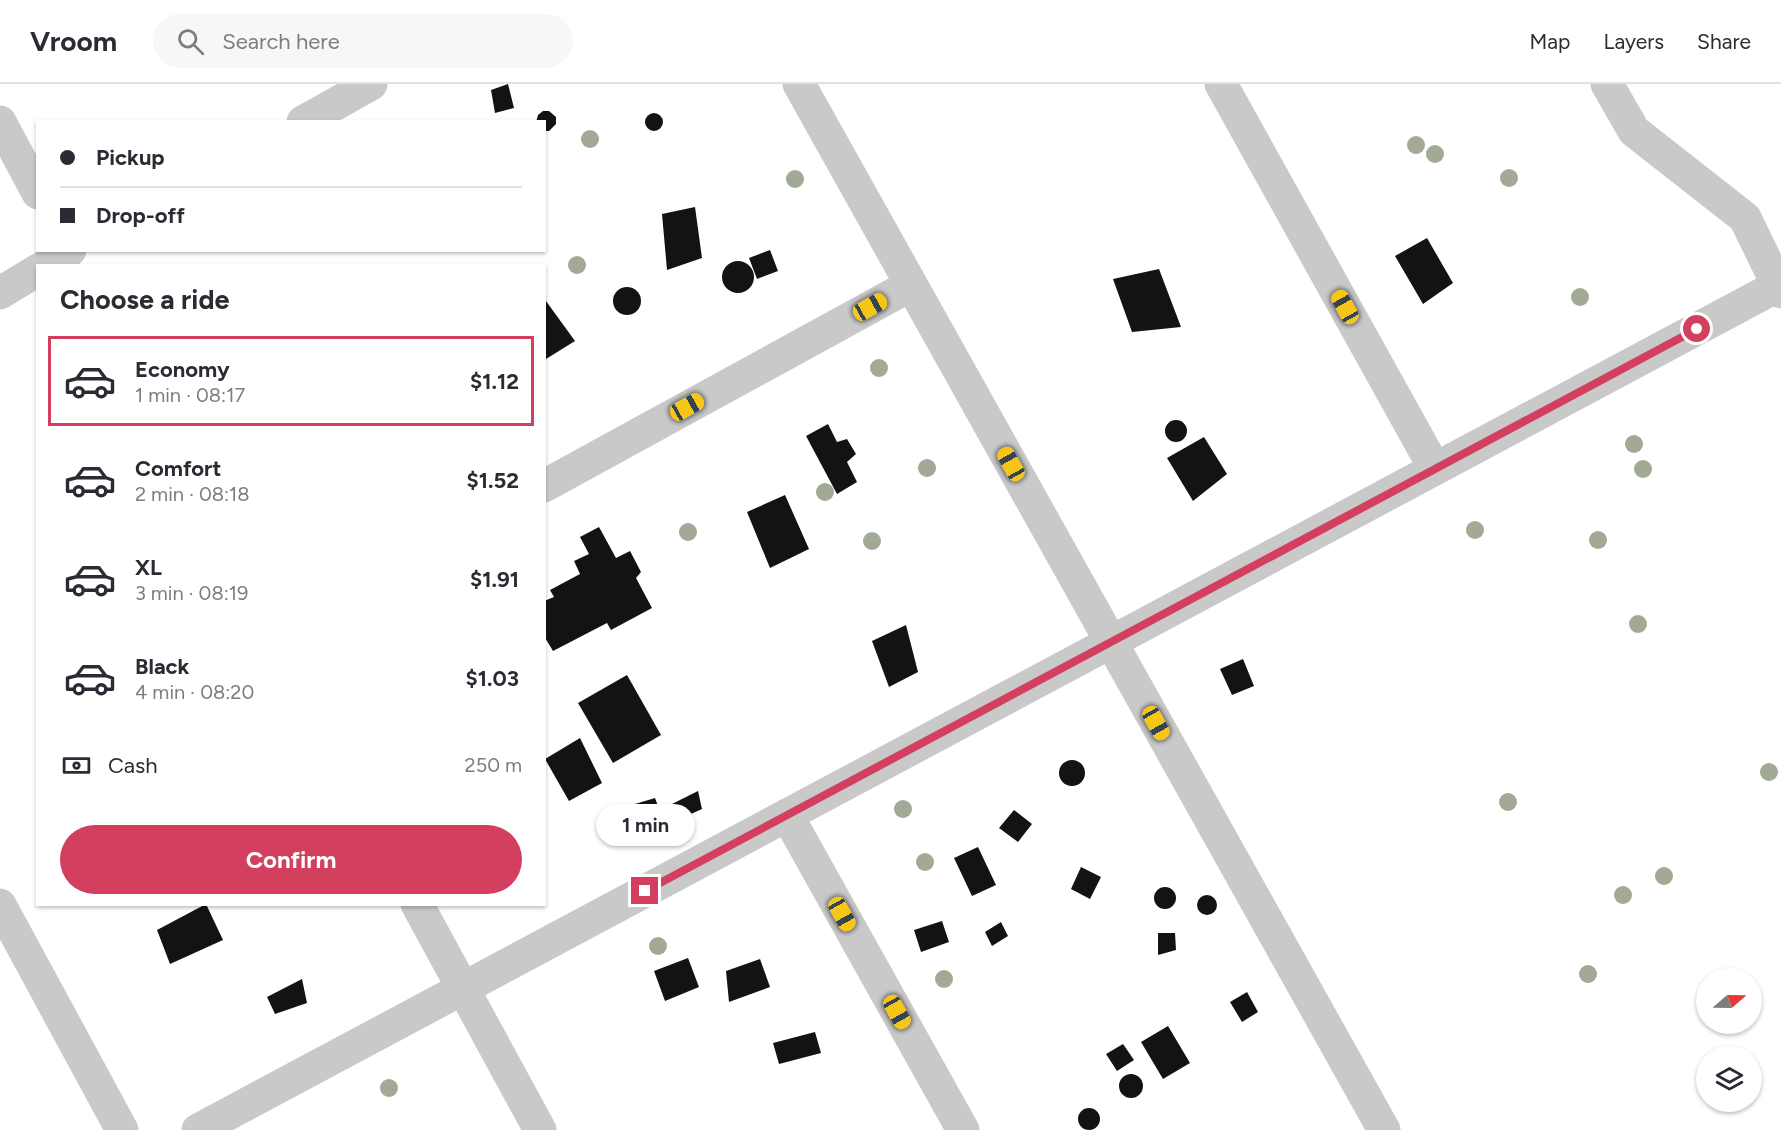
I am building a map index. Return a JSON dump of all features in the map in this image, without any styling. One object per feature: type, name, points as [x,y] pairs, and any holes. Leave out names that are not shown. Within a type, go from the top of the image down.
[{"type":"street","points":[[307,120],[371,84]]},
{"type":"street","points":[[799,84],[1384,1130]]},
{"type":"street","points":[[1221,84],[1435,469]]},
{"type":"street","points":[[198,1130],[1780,287],[1745,218],[1634,130],[1607,84]]},
{"type":"street","points":[[0,122],[36,190]]},
{"type":"street","points":[[0,292],[36,271]]},
{"type":"street","points":[[546,485],[911,285]]},
{"type":"street","points":[[788,815],[963,1130]]},
{"type":"street","points":[[0,905],[122,1130]]},
{"type":"street","points":[[418,906],[540,1130]]},
{"type":"building","points":[[508,84],[514,108],[495,113],[491,90]]},
{"type":"building","points":[[543,111],[549,111],[556,117],[556,124],[546,131],[546,120],[537,120]]},
{"type":"building","points":[[654,113],[660,116],[663,122],[660,128],[654,131],[648,128],[645,122],[648,116]]},
{"type":"building","points":[[695,207],[702,258],[667,270],[662,214]]},
{"type":"building","points":[[1427,238],[1453,283],[1423,304],[1395,256]]},
{"type":"building","points":[[770,250],[778,271],[757,279],[749,258]]},
{"type":"building","points":[[738,261],[749,266],[754,277],[749,288],[738,293],[727,288],[722,277],[727,266]]},
{"type":"building","points":[[1159,269],[1181,327],[1132,332],[1113,279]]},
{"type":"building","points":[[627,287],[637,291],[641,301],[637,311],[627,315],[617,311],[613,301],[617,291]]},
{"type":"building","points":[[546,301],[575,341],[546,359]]},
{"type":"building","points":[[1176,420],[1184,423],[1187,431],[1184,439],[1176,442],[1168,439],[1165,431],[1168,423]]},
{"type":"building","points":[[828,424],[837,442],[847,439],[856,454],[847,462],[857,482],[837,494],[806,436]]},
{"type":"building","points":[[1204,437],[1227,474],[1193,501],[1167,458]]},
{"type":"building","points":[[785,495],[809,549],[770,568],[747,512]]},
{"type":"building","points":[[599,527],[616,558],[630,551],[641,572],[636,578],[652,608],[611,630],[607,623],[553,651],[546,639],[546,600],[554,597],[550,590],[580,574],[574,561],[589,554],[580,537]]},
{"type":"building","points":[[906,625],[918,672],[889,687],[872,641]]},
{"type":"building","points":[[1243,659],[1254,686],[1232,695],[1220,669]]},
{"type":"building","points":[[627,675],[661,735],[613,763],[578,703]]},
{"type":"building","points":[[580,738],[602,783],[569,801],[546,758]]},
{"type":"building","points":[[1072,760],[1081,764],[1085,773],[1081,782],[1072,786],[1063,782],[1059,773],[1063,764]]},
{"type":"building","points":[[698,791],[702,809],[669,824],[662,809]]},
{"type":"building","points":[[655,798],[666,828],[646,836],[635,804]]},
{"type":"building","points":[[1014,810],[1032,824],[1018,842],[999,828]]},
{"type":"building","points":[[978,847],[996,885],[972,896],[954,858]]},
{"type":"building","points":[[1081,867],[1101,877],[1090,899],[1071,889]]},
{"type":"building","points":[[1165,887],[1173,890],[1176,898],[1173,906],[1165,909],[1157,906],[1154,898],[1157,890]]},
{"type":"building","points":[[1207,895],[1214,898],[1217,905],[1214,912],[1207,915],[1200,912],[1197,905],[1200,898]]},
{"type":"building","points":[[202,906],[207,906],[223,940],[170,964],[157,930]]},
{"type":"building","points":[[942,921],[949,942],[921,952],[914,930]]},
{"type":"building","points":[[1001,922],[1008,936],[992,946],[985,932]]},
{"type":"building","points":[[1158,933],[1175,933],[1176,950],[1158,955]]},
{"type":"building","points":[[688,958],[699,987],[665,1001],[654,971]]},
{"type":"building","points":[[760,959],[770,987],[729,1002],[726,971]]},
{"type":"building","points":[[302,979],[307,1003],[275,1014],[267,997]]},
{"type":"building","points":[[1247,992],[1258,1012],[1242,1022],[1230,1002]]},
{"type":"building","points":[[1168,1026],[1190,1063],[1163,1079],[1141,1042]]},
{"type":"building","points":[[815,1032],[821,1053],[779,1064],[773,1043]]},
{"type":"building","points":[[1123,1044],[1134,1060],[1117,1071],[1106,1054]]},
{"type":"building","points":[[1126,1074],[1136,1074],[1143,1081],[1143,1091],[1136,1098],[1126,1098],[1119,1091],[1119,1081]]},
{"type":"building","points":[[1089,1108],[1097,1111],[1100,1119],[1097,1127],[1089,1130],[1081,1127],[1078,1119],[1081,1111]]},
{"type":"route","points":[[645,891],[1697,329]]}]
